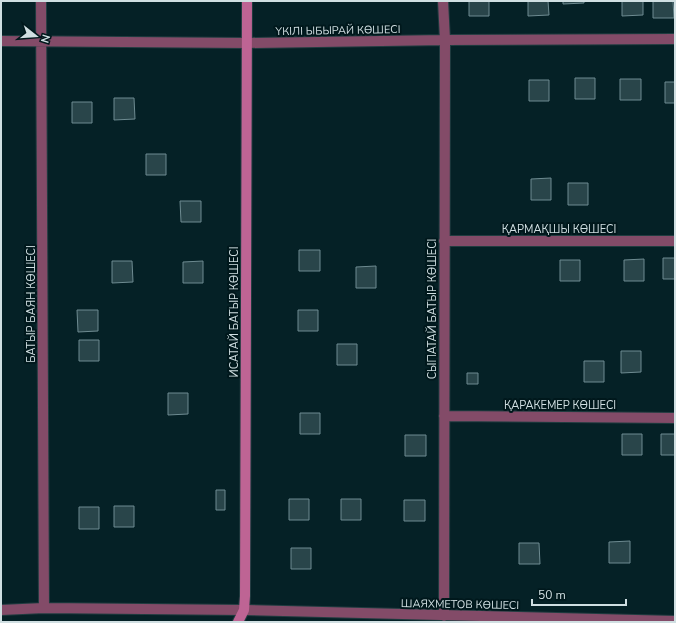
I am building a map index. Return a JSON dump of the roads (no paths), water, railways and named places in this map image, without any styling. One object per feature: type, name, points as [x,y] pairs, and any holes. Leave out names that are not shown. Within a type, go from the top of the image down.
[{"type":"street","name":"БАТЫР БАЯН КӨШЕСІ","points":[[41,1],[44,608]]},
{"type":"street","name":"ИСАТАЙ БАТЫР КӨШЕСІ","points":[[238,622],[244,610],[247,1]]},
{"type":"street","name":"СЫПАТАЙ БАТЫР КӨШЕСІ","points":[[444,1],[444,616]]},
{"type":"street","name":"ҮКІЛІ ЫБЫРАЙ КӨШЕСІ","points":[[1,41],[247,43],[675,39]]},
{"type":"street","name":"ҚАРМАҚШЫ КӨШЕСІ","points":[[444,240],[675,241]]},
{"type":"street","name":"ҚАРАКЕМЕР КӨШЕСІ","points":[[444,416],[675,418]]},
{"type":"street","name":"ШАЯХМЕТОВ КӨШЕСІ","points":[[1,610],[44,608],[244,610],[675,621]]}]
